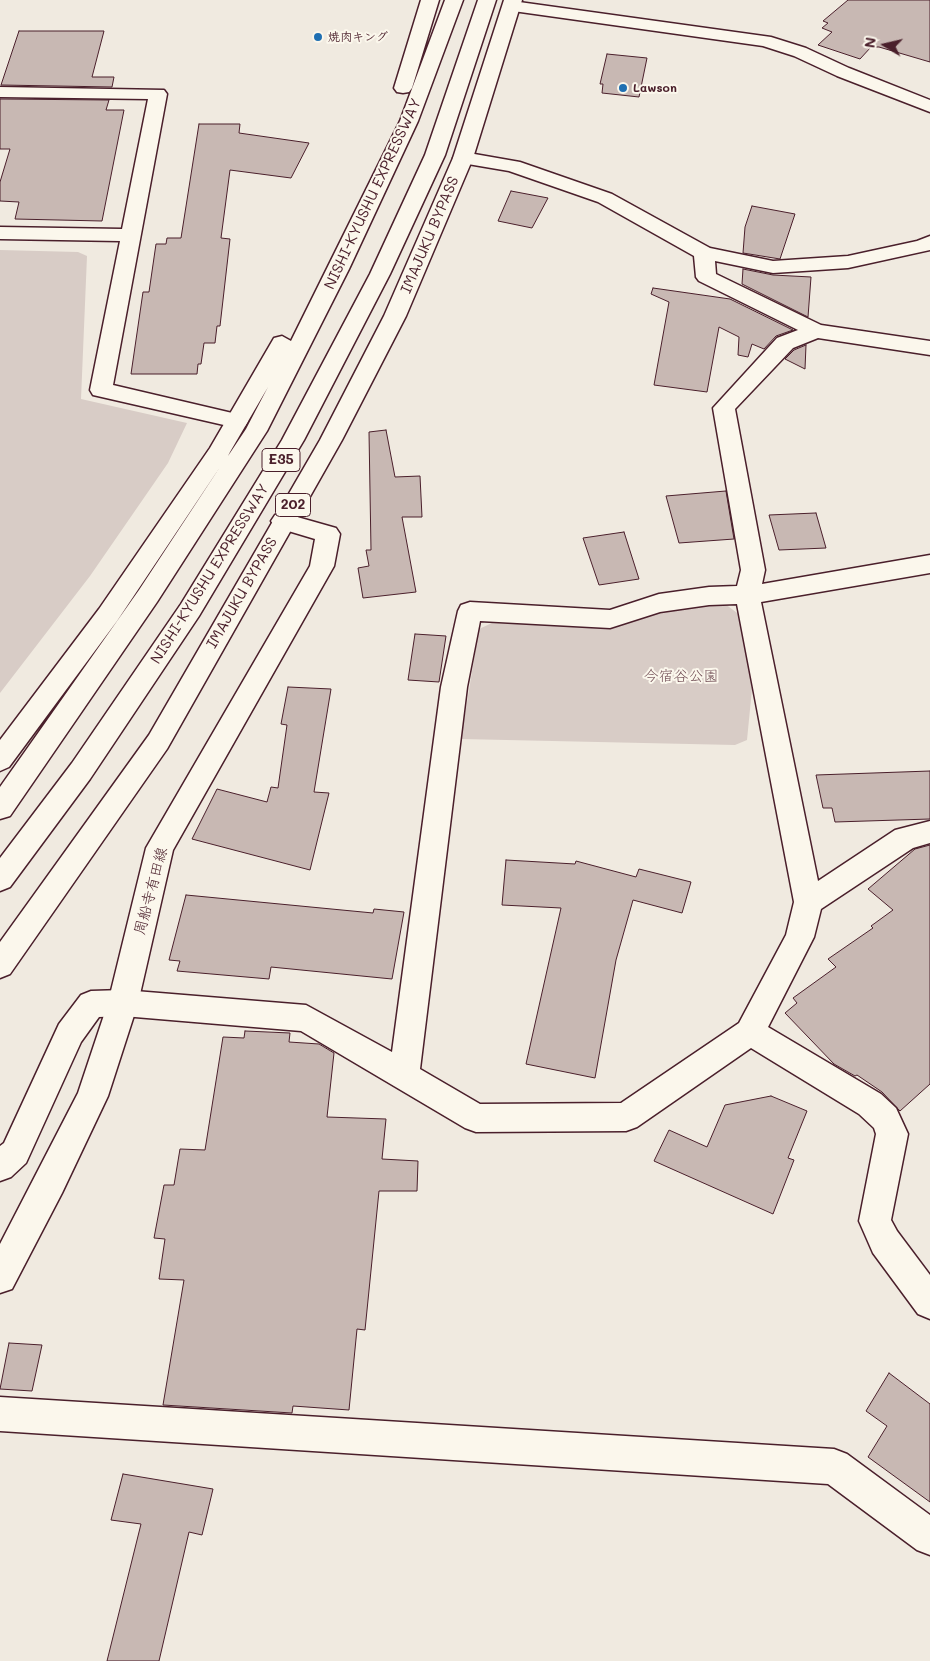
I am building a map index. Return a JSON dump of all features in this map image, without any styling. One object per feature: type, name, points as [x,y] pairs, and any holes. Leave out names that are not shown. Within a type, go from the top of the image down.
[{"type":"main road","points":[[0,760],[108,615],[237,421],[319,277],[367,180],[408,74],[430,0]]},
{"type":"main road","name":"NISHI-KYUSHU EXPRESSWAY","points":[[0,808],[148,596],[256,431],[339,269],[409,122],[454,0]]},
{"type":"main road","points":[[487,0],[765,41],[800,52],[843,72],[930,106]]},
{"type":"main road","name":"NISHI-KYUSHU EXPRESSWAY","points":[[0,879],[81,771],[190,610],[293,440],[380,274],[435,155],[487,0]]},
{"type":"main road","name":"IMAJUKU BYPASS","points":[[0,965],[158,742],[330,440],[395,316],[463,158],[513,3]]},
{"type":"main road","points":[[0,92],[158,94],[101,390],[237,421]]},
{"type":"main road","points":[[463,158],[513,166],[605,198],[704,254],[773,266],[848,262],[923,246],[930,242]]},
{"type":"main road","points":[[0,233],[131,234]]},
{"type":"main road","points":[[704,254],[706,276],[816,331],[930,348]]},
{"type":"main road","points":[[0,1166],[15,1153],[70,1033],[91,1004],[123,1003],[306,1018],[476,1118],[626,1117],[750,1032],[800,937],[808,902],[747,595],[753,570],[724,408],[785,343],[816,331]]},
{"type":"main road","name":"周船寺有田線","points":[[0,1277],[51,1182],[93,1096],[123,1003],[160,848],[322,566],[328,534],[283,521]]},
{"type":"main road","points":[[404,1074],[454,687],[470,611],[610,619],[659,603],[709,596],[747,595],[930,564]]},
{"type":"main road","points":[[808,902],[905,838],[930,832]]},
{"type":"main road","points":[[750,1032],[870,1104],[885,1118],[892,1134],[875,1221],[885,1242],[930,1302]]},
{"type":"main road","points":[[0,1414],[834,1467],[930,1537]]},
{"type":"green space","points":[[0,250],[78,252],[87,256],[81,399],[187,423],[168,463],[90,576],[0,693]]},
{"type":"green space","name":"今宿谷公園","points":[[725,604],[740,615],[752,689],[747,740],[735,745],[461,739],[479,629],[492,623],[614,627],[665,608]]},
{"type":"building","points":[[848,0],[930,0],[930,62],[879,47],[871,47],[860,59],[818,45],[832,32],[822,28],[828,23],[823,21]]},
{"type":"building","points":[[19,31],[104,31],[92,77],[114,77],[112,87],[1,85]]},
{"type":"building","points":[[607,54],[647,58],[639,97],[602,93],[603,84],[600,84]]},
{"type":"building","points":[[0,99],[109,100],[106,110],[124,110],[102,221],[15,219],[19,202],[0,201],[0,182],[10,149],[0,149]]},
{"type":"building","points":[[199,124],[240,124],[239,133],[309,143],[291,178],[230,170],[221,238],[230,239],[220,326],[217,326],[215,343],[204,343],[201,364],[198,364],[197,374],[131,374],[143,292],[149,292],[156,244],[166,244],[167,238],[181,238]]},
{"type":"building","points":[[511,191],[548,198],[532,228],[498,221]]},
{"type":"building","points":[[752,206],[795,214],[780,259],[743,253],[745,227]]},
{"type":"building","points":[[743,269],[773,275],[811,277],[808,317],[742,284]]},
{"type":"building","points":[[653,288],[730,299],[793,330],[776,336],[764,349],[752,344],[748,357],[738,355],[739,337],[719,327],[707,392],[654,385],[669,302],[651,294]]},
{"type":"building","points":[[806,345],[805,369],[785,359],[794,350]]},
{"type":"building","points":[[386,430],[395,477],[420,476],[422,517],[402,517],[416,592],[363,598],[358,568],[369,566],[366,550],[371,550],[369,432]]},
{"type":"building","points":[[726,491],[734,539],[679,543],[666,496]]},
{"type":"building","points":[[816,513],[826,548],[779,550],[769,515]]},
{"type":"building","points":[[624,532],[639,579],[599,585],[583,538]]},
{"type":"building","points":[[415,634],[446,636],[439,682],[408,680]]},
{"type":"building","points":[[288,687],[331,689],[314,792],[329,793],[310,870],[192,839],[217,789],[267,802],[271,787],[278,788],[287,725],[281,724]]},
{"type":"building","points":[[930,771],[930,819],[835,822],[832,808],[823,808],[816,775]]},
{"type":"building","points":[[930,845],[930,1084],[900,1111],[882,1092],[857,1075],[855,1076],[834,1064],[785,1013],[797,1003],[793,998],[836,967],[828,959],[873,928],[871,926],[893,910],[868,889],[915,849]]},
{"type":"building","points":[[506,860],[575,864],[576,861],[636,877],[639,869],[691,882],[682,913],[633,900],[616,960],[595,1078],[526,1064],[561,908],[502,905]]},
{"type":"building","points":[[186,895],[373,913],[374,909],[404,912],[392,979],[271,967],[269,979],[177,971],[180,961],[169,960]]},
{"type":"building","points":[[245,1031],[290,1033],[289,1042],[319,1044],[334,1053],[327,1117],[386,1119],[382,1159],[418,1161],[417,1191],[379,1191],[365,1330],[357,1329],[349,1410],[293,1406],[292,1413],[163,1405],[184,1280],[159,1279],[165,1239],[154,1238],[164,1185],[174,1185],[180,1149],[205,1150],[223,1037],[244,1038]]},
{"type":"building","points":[[771,1096],[807,1111],[788,1158],[794,1160],[773,1214],[654,1161],[669,1130],[707,1147],[725,1105]]},
{"type":"building","points":[[9,1343],[42,1345],[32,1391],[0,1389]]},
{"type":"building","points":[[889,1373],[930,1404],[930,1502],[868,1457],[887,1426],[866,1411]]},
{"type":"building","points":[[123,1474],[213,1489],[202,1535],[189,1532],[159,1661],[107,1661],[141,1524],[111,1520]]},
{"type":"place","name":"焼肉キング","points":[[318,37]]},
{"type":"place","name":"Lawson","points":[[623,88]]}]
